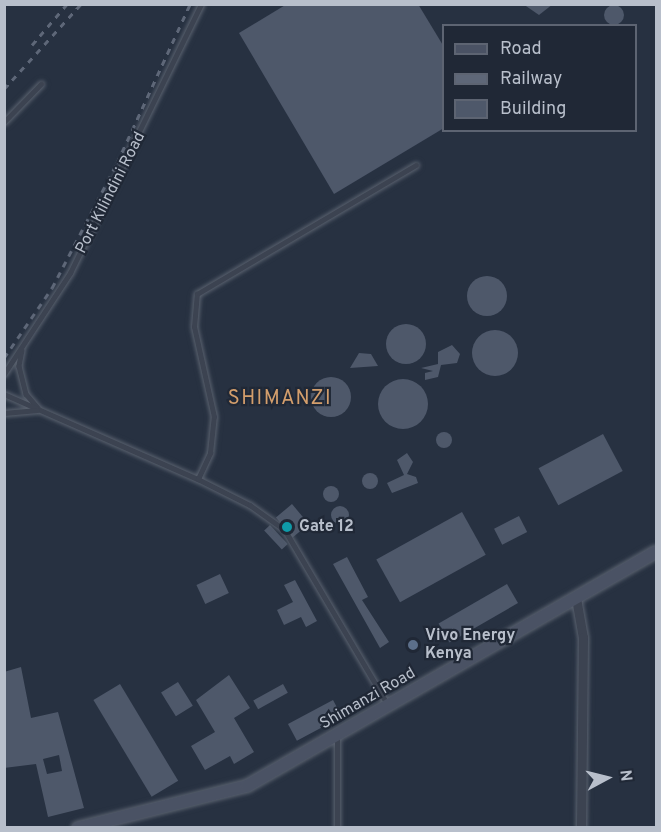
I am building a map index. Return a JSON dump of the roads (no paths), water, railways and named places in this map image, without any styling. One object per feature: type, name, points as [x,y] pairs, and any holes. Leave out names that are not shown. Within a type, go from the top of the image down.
[{"type":"main road","name":"Shimanzi Road","points":[[85,827],[247,786],[657,552]]},
{"type":"street","points":[[576,598],[583,638],[581,828]]},
{"type":"lane","name":"Port Kilindini Road","points":[[4,374],[70,273],[201,4]]},
{"type":"lane","points":[[4,122],[41,84]]},
{"type":"lane","points":[[198,479],[210,453],[214,417],[194,327],[197,294],[416,165]]},
{"type":"lane","points":[[22,348],[21,376],[26,394],[40,410]]},
{"type":"lane","points":[[4,394],[198,479],[250,505],[285,530],[388,706]]},
{"type":"lane","points":[[4,413],[40,410]]},
{"type":"lane","points":[[337,828],[338,736]]},
{"type":"railway","points":[[32,45],[67,4]]},
{"type":"railway","points":[[4,89],[81,4]]},
{"type":"railway","points":[[4,358],[52,288],[117,163],[190,4]]},
{"type":"place","name":"Gate 12","points":[[287,527]]},
{"type":"place","name":"Vivo Energy Kenya","points":[[413,645]]},
{"type":"district","name":"SHIMANZI","points":[[280,399]]}]
